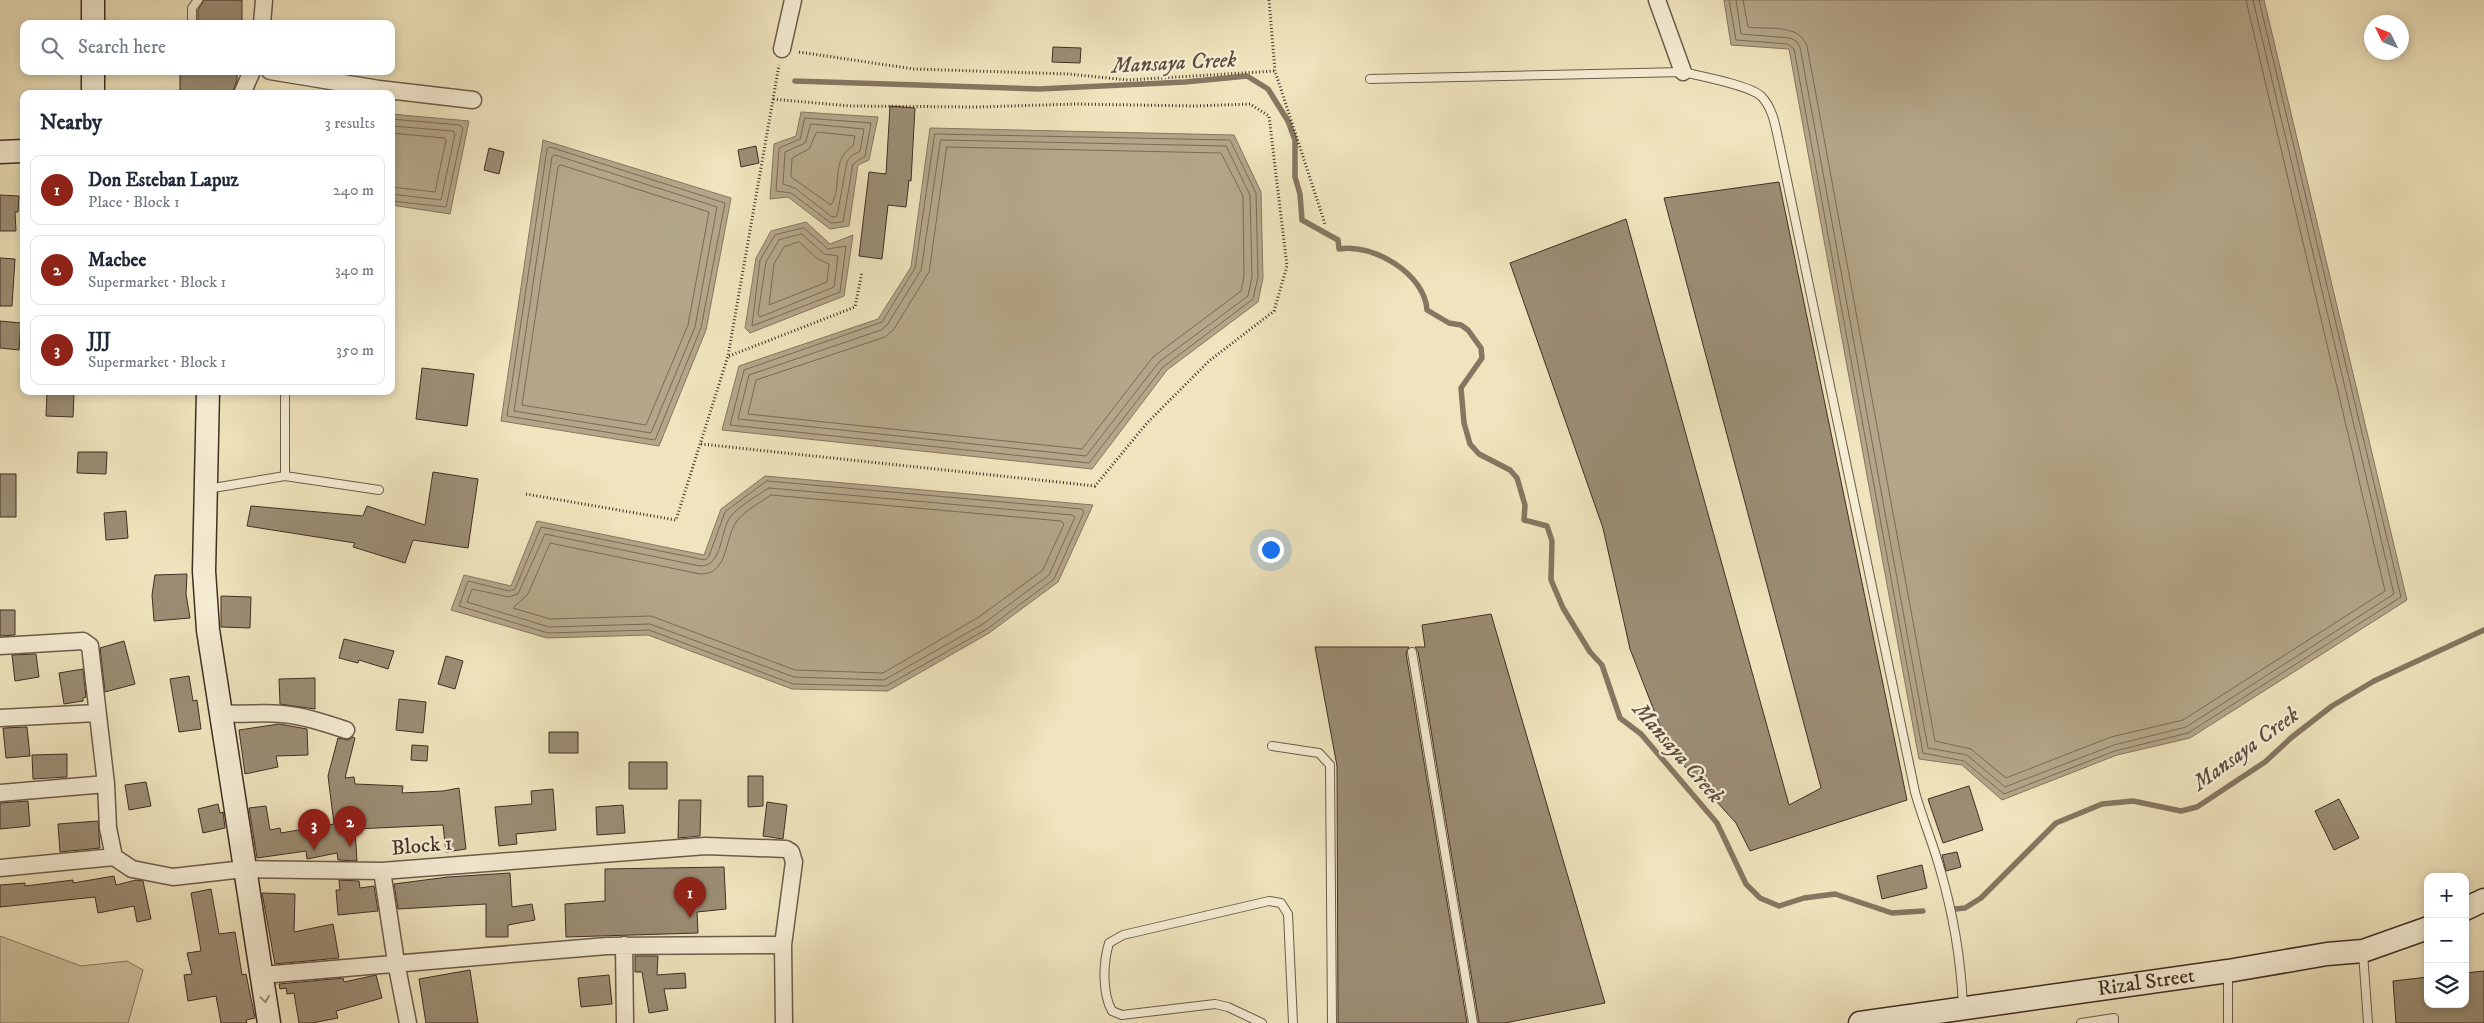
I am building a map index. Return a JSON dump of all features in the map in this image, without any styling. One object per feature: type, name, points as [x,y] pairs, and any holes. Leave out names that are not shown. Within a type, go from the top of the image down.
[{"type":"street","points":[[93,0],[94,20]]},
{"type":"street","points":[[262,20],[264,0]]},
{"type":"street","points":[[782,49],[793,0]]},
{"type":"street","points":[[1657,0],[1683,72]]},
{"type":"street","points":[[93,75],[93,90]]},
{"type":"street","points":[[244,90],[250,75]]},
{"type":"street","points":[[294,75],[388,90]]},
{"type":"street","points":[[395,91],[473,100]]},
{"type":"street","points":[[0,152],[20,152]]},
{"type":"street","points":[[208,395],[204,571],[208,630],[269,1023]]},
{"type":"street","points":[[0,646],[83,641],[90,646],[106,784],[108,828],[114,856],[0,868]]},
{"type":"street","points":[[0,718],[97,713]]},
{"type":"street","points":[[220,713],[307,717],[346,730]]},
{"type":"street","points":[[0,793],[106,784]]},
{"type":"street","name":"Block 1","points":[[114,856],[132,870],[172,877],[244,869],[382,870],[706,846],[776,847],[791,852],[794,862],[783,945]]},
{"type":"street","points":[[382,870],[396,962],[408,1023]]},
{"type":"street","points":[[2469,907],[2484,900]]},
{"type":"street","name":"Rizal Street","points":[[1860,1023],[1911,1019],[1963,1008],[2327,954],[2363,951],[2424,929]]},
{"type":"street","points":[[262,975],[396,962],[624,946],[783,945],[784,1023]]},
{"type":"street","points":[[624,946],[625,1023]]},
{"type":"lane","points":[[192,20],[192,8],[198,0]]},
{"type":"lane","points":[[1370,79],[1683,72],[1732,84],[1760,96],[1773,117],[1915,792],[1940,870],[1948,905],[1962,977],[1963,1008]]},
{"type":"lane","points":[[285,395],[285,476]]},
{"type":"lane","points":[[205,489],[285,476],[379,490]]},
{"type":"lane","points":[[1412,652],[1473,1023]]},
{"type":"lane","points":[[1272,746],[1319,753],[1330,765],[1332,1023]]},
{"type":"lane","points":[[1262,1023],[1228,1007],[1215,1004],[1122,1015],[1112,1012],[1107,1002],[1105,955],[1109,942],[1123,935],[1269,901],[1281,904],[1288,914],[1293,1023]]},
{"type":"lane","points":[[2363,951],[2368,1023]]},
{"type":"lane","points":[[2228,970],[2228,1023]]},
{"type":"lane","points":[[2081,1023],[2114,1018],[2114,1023]]},
{"type":"path","points":[[1269,0],[1275,72],[1325,224]]},
{"type":"path","points":[[526,494],[676,520],[728,356],[782,49],[914,70],[1068,74],[1128,80],[1275,72]]},
{"type":"path","points":[[701,444],[1094,486],[1147,423],[1209,361],[1274,311],[1287,266],[1269,116],[1250,104],[1195,106],[1076,104],[979,107],[860,106],[772,99]]},
{"type":"path","points":[[728,356],[855,307],[862,272]]},
{"type":"shaded area","points":[[0,936],[81,966],[127,961],[143,970],[128,1023],[0,1023]]},
{"type":"water","points":[[1724,0],[2264,0],[2407,600],[2190,738],[2117,755],[2002,800],[1962,765],[1919,759],[1789,49],[1731,45]]},
{"type":"water","points":[[801,112],[878,117],[869,160],[858,165],[849,226],[830,229],[788,197],[770,199],[774,144],[796,136]]},
{"type":"water","points":[[395,114],[469,121],[450,214],[395,206]]},
{"type":"water","points":[[930,128],[1234,135],[1261,192],[1263,278],[1258,302],[1167,370],[1092,469],[722,430],[739,366],[878,319],[911,267]]},
{"type":"water","points":[[543,140],[731,198],[706,330],[659,446],[501,421]]},
{"type":"water","points":[[806,222],[830,244],[853,235],[844,296],[750,333],[745,328],[756,258],[771,231]]},
{"type":"water","points":[[765,476],[1093,505],[1058,582],[989,633],[888,691],[792,689],[648,635],[547,638],[451,610],[464,575],[511,586],[537,521],[704,555],[721,509]]},
{"type":"building","points":[[204,0],[242,0],[242,20],[198,20],[198,10]]},
{"type":"building","points":[[1053,47],[1081,48],[1080,63],[1052,62]]},
{"type":"building","points":[[180,75],[237,75],[233,90],[180,90]]},
{"type":"building","points":[[890,106],[915,108],[911,181],[909,180],[906,207],[888,205],[882,259],[859,256],[869,172],[886,174]]},
{"type":"building","points":[[756,146],[759,163],[741,167],[738,150]]},
{"type":"building","points":[[489,148],[504,152],[499,174],[484,170]]},
{"type":"building","points":[[1779,182],[1907,800],[1750,851],[1736,823],[1669,749],[1630,649],[1603,528],[1510,263],[1626,219],[1789,805],[1821,788],[1664,198]]},
{"type":"building","points":[[0,195],[19,196],[18,212],[15,212],[16,231],[0,231]]},
{"type":"building","points":[[0,258],[15,259],[12,306],[0,306]]},
{"type":"building","points":[[0,321],[20,323],[19,350],[0,348]]},
{"type":"building","points":[[422,368],[474,374],[467,426],[416,419]]},
{"type":"building","points":[[47,395],[74,395],[73,417],[46,416]]},
{"type":"building","points":[[78,452],[107,452],[106,474],[77,473]]},
{"type":"building","points":[[433,472],[478,479],[468,548],[413,540],[405,563],[353,547],[355,543],[247,526],[251,506],[363,516],[367,506],[425,525]]},
{"type":"building","points":[[0,474],[16,474],[16,517],[0,517]]},
{"type":"building","points":[[126,511],[128,538],[106,540],[104,513]]},
{"type":"building","points":[[187,574],[186,594],[190,618],[154,621],[152,595],[155,575]]},
{"type":"building","points":[[221,596],[251,597],[250,628],[221,627]]},
{"type":"building","points":[[0,610],[15,610],[15,635],[0,636]]},
{"type":"building","points":[[1491,614],[1605,1003],[1505,1023],[1479,1023],[1418,651],[1415,647],[1425,647],[1422,625]]},
{"type":"building","points":[[344,639],[394,651],[388,669],[359,660],[358,663],[339,658]]},
{"type":"building","points":[[124,641],[135,684],[105,692],[100,648]]},
{"type":"building","points":[[1315,647],[1409,647],[1406,653],[1467,1023],[1338,1023],[1337,766]]},
{"type":"building","points":[[36,654],[39,677],[15,681],[12,655]]},
{"type":"building","points":[[446,656],[463,661],[455,689],[438,684]]},
{"type":"building","points":[[83,669],[86,697],[83,698],[83,701],[64,704],[59,673]]},
{"type":"building","points":[[189,676],[193,701],[197,700],[201,729],[179,732],[170,679]]},
{"type":"building","points":[[315,678],[315,709],[280,704],[279,679]]},
{"type":"building","points":[[399,699],[426,702],[423,733],[396,730]]},
{"type":"building","points":[[279,724],[307,729],[308,755],[276,756],[278,767],[245,774],[239,730]]},
{"type":"building","points":[[27,727],[30,756],[6,758],[3,728]]},
{"type":"building","points":[[549,732],[578,732],[578,753],[549,753]]},
{"type":"building","points":[[353,737],[355,738],[345,778],[354,777],[355,784],[403,786],[402,793],[443,791],[459,788],[466,849],[446,852],[443,825],[355,829],[357,861],[338,860],[337,853],[307,859],[306,851],[257,858],[249,808],[266,806],[270,830],[280,828],[281,833],[310,828],[311,841],[316,827],[334,824],[328,776],[338,738],[348,740]]},
{"type":"building","points":[[412,745],[428,746],[427,761],[411,760]]},
{"type":"building","points":[[67,754],[67,777],[33,779],[32,755]]},
{"type":"building","points":[[629,762],[667,762],[667,789],[629,789]]},
{"type":"building","points":[[748,776],[763,776],[763,806],[748,807]]},
{"type":"building","points":[[146,782],[151,806],[129,810],[125,785]]},
{"type":"building","points":[[1969,786],[1983,830],[1943,843],[1928,799]]},
{"type":"building","points":[[553,789],[556,830],[516,834],[517,844],[499,846],[495,807],[532,804],[531,791]]},
{"type":"building","points":[[2339,799],[2359,838],[2334,850],[2315,811]]},
{"type":"building","points":[[679,800],[701,800],[700,836],[678,838]]},
{"type":"building","points":[[28,801],[30,826],[0,829],[0,803]]},
{"type":"building","points":[[767,802],[787,805],[783,839],[763,836]]},
{"type":"building","points":[[218,804],[220,813],[223,812],[225,828],[203,833],[198,809]]},
{"type":"building","points":[[623,805],[625,833],[597,835],[596,807]]},
{"type":"building","points":[[98,821],[100,848],[60,852],[58,824]]},
{"type":"building","points":[[1957,852],[1961,867],[1946,871],[1942,855]]},
{"type":"building","points":[[1922,865],[1927,888],[1882,899],[1877,876]]},
{"type":"building","points":[[724,867],[726,909],[697,912],[698,933],[566,937],[565,904],[605,901],[605,869]]},
{"type":"building","points":[[510,873],[512,907],[532,904],[535,920],[508,925],[508,937],[486,937],[486,904],[398,909],[394,884],[448,877]]},
{"type":"building","points":[[114,876],[116,885],[136,880],[143,881],[151,919],[137,922],[134,906],[98,913],[95,897],[0,907],[0,885],[25,883],[25,886],[73,880],[73,883]]},
{"type":"building","points":[[339,880],[359,881],[360,888],[374,886],[378,911],[338,915],[336,890],[340,890]]},
{"type":"building","points":[[211,889],[219,934],[235,932],[242,975],[246,974],[255,1018],[246,1020],[247,1023],[221,1023],[216,996],[188,1001],[184,975],[192,974],[187,953],[201,951],[191,893]]},
{"type":"building","points":[[262,893],[295,894],[294,932],[333,924],[339,958],[275,964]]},
{"type":"building","points":[[635,956],[658,956],[657,975],[685,973],[686,988],[664,989],[668,1010],[649,1013],[642,972],[635,972]]},
{"type":"building","points":[[470,970],[478,1023],[426,1023],[419,979]]},
{"type":"building","points":[[2484,971],[2484,1023],[2396,1023],[2393,981],[2424,977],[2424,1008],[2469,1008],[2469,973]]},
{"type":"building","points":[[376,975],[382,998],[336,1011],[338,1018],[312,1023],[299,1023],[294,993],[287,994],[286,988],[280,989],[279,984],[343,978],[344,982]]},
{"type":"building","points":[[609,975],[612,1004],[581,1007],[578,978]]},
{"type":"waterway","name":"Mansaya Creek","points":[[795,81],[1039,89],[1185,82],[1247,76],[1268,89],[1288,121],[1295,140],[1295,177],[1300,194],[1302,220],[1338,240],[1339,249],[1352,248],[1367,251],[1395,264],[1417,284],[1424,297],[1427,310],[1449,323],[1461,325],[1468,330],[1481,348],[1482,358],[1461,388],[1464,423],[1470,444],[1479,454],[1510,470],[1517,478],[1525,505],[1524,520],[1547,526],[1552,541],[1551,580],[1563,608],[1590,652],[1602,665],[1620,718],[1641,734],[1717,823],[1746,884],[1760,898],[1779,906],[1804,898],[1835,894],[1892,913],[1923,911]]},
{"type":"waterway","name":"Mansaya Creek","points":[[1955,909],[1965,908],[1981,898],[2056,823],[2102,804],[2133,801],[2181,811],[2197,807],[2265,762],[2292,737],[2332,706],[2374,681],[2484,630]]},
{"type":"place","name":"Macbee","points":[[350,847]]},
{"type":"place","name":"JJJ","points":[[314,850]]},
{"type":"place","name":"Don Esteban Lapuz","points":[[690,918]]}]
